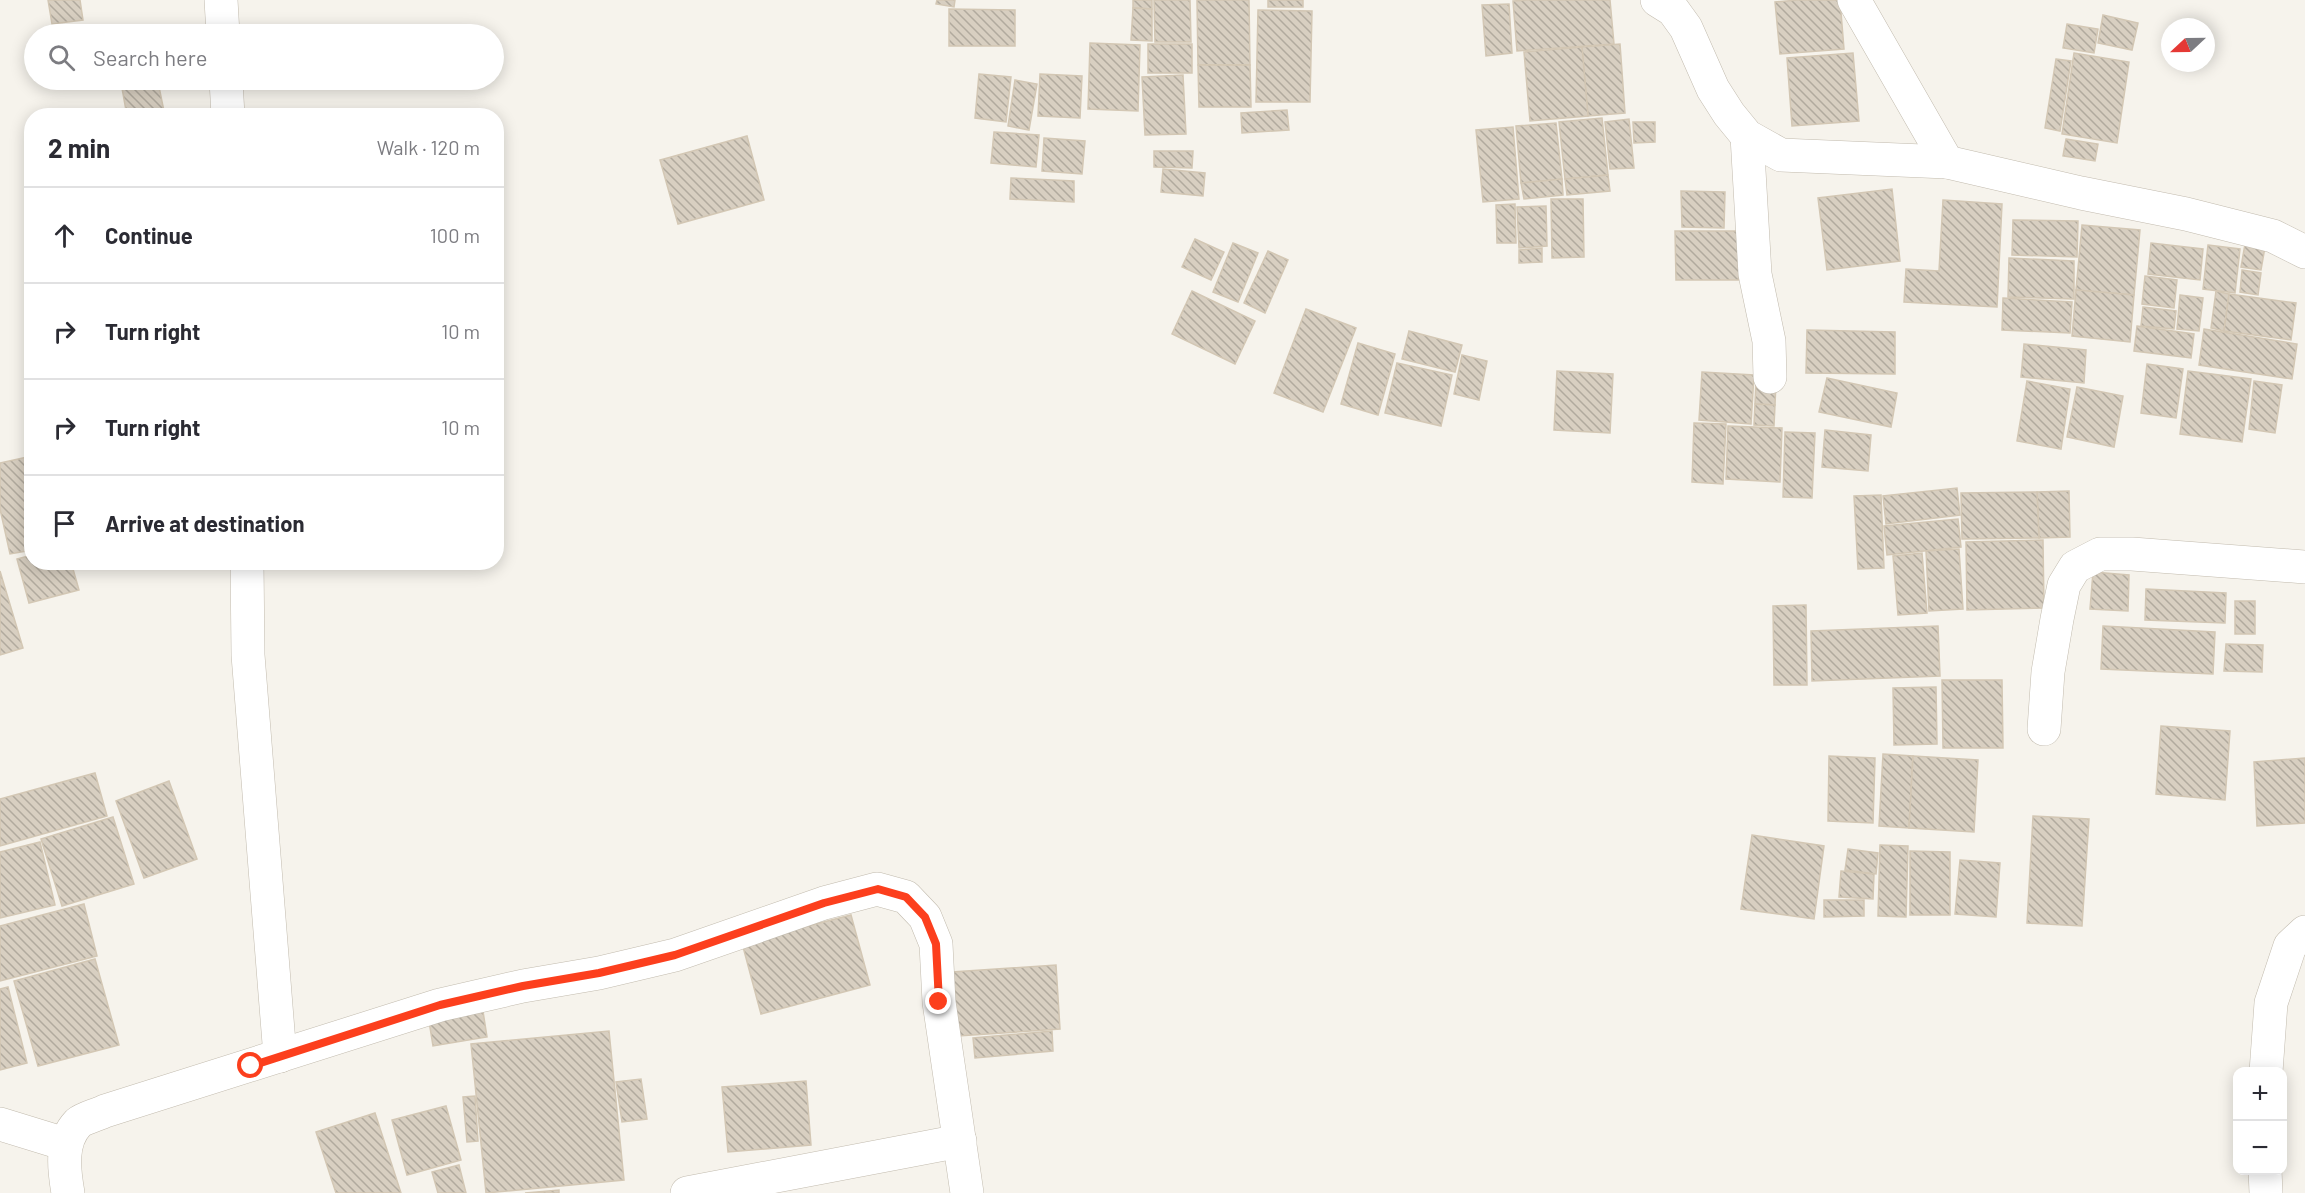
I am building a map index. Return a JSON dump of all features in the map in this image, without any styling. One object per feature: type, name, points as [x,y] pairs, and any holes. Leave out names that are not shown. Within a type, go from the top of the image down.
[{"type":"street","points":[[221,0],[222,24]]},
{"type":"street","points":[[1657,0],[1673,10],[1686,28],[1713,89],[1729,114],[1747,136],[1781,155],[1947,162],[2081,193],[2186,214],[2273,236],[2305,252]]},
{"type":"street","points":[[1854,0],[1947,162]]},
{"type":"street","points":[[227,90],[228,108]]},
{"type":"street","points":[[1747,136],[1755,274],[1769,341],[1770,377]]},
{"type":"street","points":[[2044,729],[2048,672],[2057,619],[2064,585],[2075,567],[2100,554],[2132,554],[2305,567]]},
{"type":"street","points":[[247,570],[248,655],[280,1056]]},
{"type":"street","points":[[68,1193],[65,1177],[65,1144],[79,1122],[105,1111],[440,1005],[675,955],[824,903],[878,889],[906,897],[925,917],[936,944],[939,1002],[968,1193]]},
{"type":"street","points":[[2266,1067],[2271,1003],[2290,946],[2305,932]]},
{"type":"street","points":[[0,1124],[65,1144]]},
{"type":"street","points":[[687,1193],[960,1141]]},
{"type":"street","points":[[2265,1175],[2266,1193]]},
{"type":"building","points":[[48,0],[80,0],[83,20],[52,24]]},
{"type":"building","points":[[937,0],[955,0],[954,7],[936,4]]},
{"type":"building","points":[[1133,0],[1152,0],[1152,9],[1133,8]]},
{"type":"building","points":[[1154,0],[1190,0],[1191,42],[1155,42]]},
{"type":"building","points":[[1197,0],[1249,0],[1250,65],[1198,65]]},
{"type":"building","points":[[1268,0],[1303,0],[1303,7],[1268,7]]},
{"type":"building","points":[[1610,0],[1614,44],[1517,51],[1513,1]]},
{"type":"building","points":[[1840,0],[1844,49],[1780,54],[1775,2]]},
{"type":"building","points":[[1509,4],[1512,53],[1486,56],[1482,5]]},
{"type":"building","points":[[1133,8],[1152,9],[1152,41],[1131,40]]},
{"type":"building","points":[[949,9],[1015,10],[1015,46],[949,46]]},
{"type":"building","points":[[1258,10],[1312,11],[1310,102],[1256,102]]},
{"type":"building","points":[[2103,15],[2138,23],[2132,50],[2098,43]]},
{"type":"building","points":[[2067,24],[2098,29],[2094,53],[2063,48]]},
{"type":"building","points":[[1090,43],[1140,45],[1138,111],[1088,109]]},
{"type":"building","points":[[1148,44],[1192,44],[1192,73],[1148,73]]},
{"type":"building","points":[[1620,44],[1625,113],[1588,116],[1582,47]]},
{"type":"building","points":[[1582,47],[1588,116],[1530,121],[1524,52]]},
{"type":"building","points":[[1853,53],[1859,121],[1792,126],[1787,58]]},
{"type":"building","points":[[2074,53],[2129,62],[2117,143],[2062,134]]},
{"type":"building","points":[[2056,59],[2071,61],[2060,131],[2045,128]]},
{"type":"building","points":[[1198,65],[1250,65],[1251,107],[1199,107]]},
{"type":"building","points":[[979,74],[1011,77],[1006,122],[975,118]]},
{"type":"building","points":[[1040,74],[1082,76],[1080,118],[1038,116]]},
{"type":"building","points":[[1183,75],[1186,134],[1145,135],[1142,77]]},
{"type":"building","points":[[1015,80],[1037,84],[1029,130],[1008,126]]},
{"type":"building","points":[[122,90],[160,90],[163,108],[126,108]]},
{"type":"building","points":[[1287,110],[1289,130],[1242,133],[1241,113]]},
{"type":"building","points":[[1602,118],[1608,175],[1565,179],[1559,122]]},
{"type":"building","points":[[1629,119],[1634,168],[1610,169],[1605,122]]},
{"type":"building","points":[[1633,122],[1655,122],[1655,142],[1634,143]]},
{"type":"building","points":[[1556,123],[1562,179],[1521,183],[1516,126]]},
{"type":"building","points":[[1513,127],[1519,199],[1483,202],[1476,130]]},
{"type":"building","points":[[994,132],[1039,135],[1036,167],[991,163]]},
{"type":"building","points":[[747,136],[764,200],[678,224],[660,160]]},
{"type":"building","points":[[1044,138],[1085,141],[1082,174],[1042,171]]},
{"type":"building","points":[[2066,139],[2098,144],[2095,161],[2063,156]]},
{"type":"building","points":[[1154,151],[1193,151],[1192,168],[1154,167]]},
{"type":"building","points":[[1163,169],[1205,173],[1203,196],[1161,192]]},
{"type":"building","points":[[1608,175],[1610,191],[1567,195],[1565,179]]},
{"type":"building","points":[[1011,178],[1074,181],[1074,202],[1010,199]]},
{"type":"building","points":[[1562,179],[1563,195],[1524,199],[1521,183]]},
{"type":"building","points":[[1892,189],[1900,261],[1827,270],[1818,198]]},
{"type":"building","points":[[1681,191],[1725,192],[1724,228],[1682,227]]},
{"type":"building","points":[[1551,199],[1583,199],[1584,257],[1552,258]]},
{"type":"building","points":[[1943,200],[2002,204],[1997,307],[1904,302],[1906,269],[1939,271]]},
{"type":"building","points":[[1515,204],[1516,243],[1497,243],[1496,205]]},
{"type":"building","points":[[1546,206],[1547,246],[1519,248],[1517,207]]},
{"type":"building","points":[[2013,220],[2078,221],[2077,257],[2012,255]]},
{"type":"building","points":[[2082,225],[2140,230],[2134,295],[2076,290]]},
{"type":"building","points":[[1675,231],[1739,231],[1739,280],[1676,280]]},
{"type":"building","points":[[1195,239],[1224,252],[1211,280],[1182,267]]},
{"type":"building","points":[[1233,243],[1258,253],[1238,302],[1213,292]]},
{"type":"building","points":[[2151,243],[2203,249],[2200,280],[2148,274]]},
{"type":"building","points":[[2245,244],[2265,247],[2261,270],[2241,267]]},
{"type":"building","points":[[2208,245],[2240,249],[2235,293],[2203,289]]},
{"type":"building","points":[[1542,248],[1542,262],[1519,263],[1519,250]]},
{"type":"building","points":[[1268,251],[1288,260],[1265,313],[1244,303]]},
{"type":"building","points":[[2009,258],[2074,261],[2074,299],[2008,297]]},
{"type":"building","points":[[2242,270],[2261,273],[2258,295],[2240,292]]},
{"type":"building","points":[[2145,276],[2177,280],[2174,308],[2142,304]]},
{"type":"building","points":[[2076,290],[2134,295],[2130,342],[2072,336]]},
{"type":"building","points":[[1192,291],[1255,321],[1235,364],[1172,334]]},
{"type":"building","points":[[2216,291],[2229,294],[2224,331],[2211,328]]},
{"type":"building","points":[[2229,294],[2296,303],[2291,340],[2224,331]]},
{"type":"building","points":[[2180,295],[2203,298],[2199,331],[2177,329]]},
{"type":"building","points":[[2003,298],[2072,302],[2070,333],[2002,330]]},
{"type":"building","points":[[2143,307],[2176,311],[2174,329],[2141,326]]},
{"type":"building","points":[[1306,309],[1356,328],[1323,412],[1274,393]]},
{"type":"building","points":[[2137,326],[2194,334],[2191,358],[2134,351]]},
{"type":"building","points":[[2204,329],[2297,344],[2292,379],[2199,365]]},
{"type":"building","points":[[1807,330],[1895,332],[1895,374],[1806,373]]},
{"type":"building","points":[[1409,331],[1462,345],[1455,372],[1402,359]]},
{"type":"building","points":[[1358,343],[1395,354],[1378,415],[1341,404]]},
{"type":"building","points":[[2024,344],[2086,350],[2084,383],[2021,377]]},
{"type":"building","points":[[1462,355],[1487,361],[1479,400],[1454,394]]},
{"type":"building","points":[[1397,363],[1452,375],[1441,426],[1385,413]]},
{"type":"building","points":[[2147,364],[2183,369],[2176,418],[2141,413]]},
{"type":"building","points":[[1557,371],[1613,374],[1610,433],[1554,430]]},
{"type":"building","points":[[2188,371],[2251,379],[2242,442],[2180,434]]},
{"type":"building","points":[[1702,372],[1754,375],[1751,424],[1699,420]]},
{"type":"building","points":[[1827,378],[1897,393],[1891,427],[1819,412]]},
{"type":"building","points":[[1756,381],[1776,382],[1775,405],[1755,404]]},
{"type":"building","points":[[2027,381],[2070,389],[2061,449],[2017,441]]},
{"type":"building","points":[[2254,381],[2282,385],[2275,433],[2249,429]]},
{"type":"building","points":[[2077,387],[2123,396],[2114,447],[2067,437]]},
{"type":"building","points":[[1755,404],[1775,405],[1774,426],[1754,425]]},
{"type":"building","points":[[1694,423],[1726,424],[1723,484],[1692,482]]},
{"type":"building","points":[[1728,426],[1782,428],[1780,482],[1726,479]]},
{"type":"building","points":[[1825,430],[1871,435],[1868,471],[1822,467]]},
{"type":"building","points":[[1785,432],[1815,433],[1812,498],[1783,497]]},
{"type":"building","points":[[24,458],[24,551],[10,554],[0,509],[0,463]]},
{"type":"building","points":[[1957,488],[1960,515],[1886,524],[1883,496]]},
{"type":"building","points":[[2069,491],[2070,537],[2039,538],[2037,492]]},
{"type":"building","points":[[2037,492],[2039,538],[1962,539],[1961,493]]},
{"type":"building","points":[[1881,495],[1884,568],[1858,569],[1854,496]]},
{"type":"building","points":[[1958,519],[1961,547],[1887,555],[1884,526]]},
{"type":"building","points":[[2043,540],[2044,608],[1967,610],[1966,542]]},
{"type":"building","points":[[1959,549],[1963,609],[1929,611],[1926,551]]},
{"type":"building","points":[[1922,553],[1927,613],[1898,615],[1893,556]]},
{"type":"building","points":[[24,557],[24,570],[73,570],[79,590],[29,603],[17,559]]},
{"type":"building","points":[[0,571],[23,648],[0,655]]},
{"type":"building","points":[[2093,572],[2129,575],[2128,611],[2090,609]]},
{"type":"building","points":[[2146,589],[2226,593],[2225,623],[2145,620]]},
{"type":"building","points":[[2235,601],[2255,601],[2255,634],[2235,634]]},
{"type":"building","points":[[1806,605],[1807,685],[1774,685],[1773,606]]},
{"type":"building","points":[[1938,626],[1940,676],[1812,681],[1811,631]]},
{"type":"building","points":[[2103,626],[2215,632],[2213,674],[2101,669]]},
{"type":"building","points":[[2226,644],[2263,645],[2262,672],[2224,671]]},
{"type":"building","points":[[1942,680],[2002,680],[2003,748],[1943,748]]},
{"type":"building","points":[[1936,687],[1937,744],[1894,745],[1893,688]]},
{"type":"building","points":[[2161,726],[2230,731],[2225,800],[2156,794]]},
{"type":"building","points":[[1883,754],[1913,756],[1909,828],[1879,826]]},
{"type":"building","points":[[1829,756],[1875,758],[1873,823],[1828,821]]},
{"type":"building","points":[[1913,756],[1978,760],[1974,832],[1909,828]]},
{"type":"building","points":[[2305,758],[2305,823],[2257,826],[2254,762]]},
{"type":"building","points":[[95,773],[107,816],[0,846],[0,799]]},
{"type":"building","points":[[169,781],[197,859],[144,878],[116,801]]},
{"type":"building","points":[[2033,816],[2089,819],[2082,926],[2027,923]]},
{"type":"building","points":[[113,817],[134,884],[62,906],[41,839]]},
{"type":"building","points":[[1752,835],[1824,846],[1814,919],[1741,909]]},
{"type":"building","points":[[40,842],[55,905],[0,918],[0,852]]},
{"type":"building","points":[[1880,845],[1908,846],[1906,917],[1878,916]]},
{"type":"building","points":[[1848,849],[1878,853],[1876,874],[1845,870]]},
{"type":"building","points":[[1910,851],[1950,852],[1950,915],[1910,915]]},
{"type":"building","points":[[1960,860],[2000,863],[1996,917],[1955,914]]},
{"type":"building","points":[[1841,871],[1874,874],[1873,899],[1839,897]]},
{"type":"building","points":[[1824,900],[1864,900],[1864,916],[1824,917]]},
{"type":"building","points":[[84,904],[97,956],[0,981],[0,926]]},
{"type":"building","points":[[851,915],[870,985],[761,1014],[742,943]]},
{"type":"building","points":[[95,959],[119,1045],[38,1066],[14,981]]},
{"type":"building","points":[[1056,965],[1060,1029],[958,1036],[952,972]]},
{"type":"building","points":[[8,987],[27,1063],[0,1070],[0,989]]},
{"type":"building","points":[[482,1005],[487,1037],[433,1046],[428,1015]]},
{"type":"building","points":[[609,1031],[624,1180],[486,1193],[471,1044]]},
{"type":"building","points":[[1052,1031],[1053,1051],[975,1058],[973,1038]]},
{"type":"building","points":[[641,1079],[647,1119],[622,1122],[616,1082]]},
{"type":"building","points":[[806,1081],[811,1145],[728,1152],[722,1087]]},
{"type":"building","points":[[475,1096],[478,1141],[467,1142],[463,1097]]},
{"type":"building","points":[[446,1106],[461,1160],[407,1175],[392,1120]]},
{"type":"building","points":[[375,1113],[401,1193],[336,1193],[316,1132]]},
{"type":"building","points":[[459,1165],[466,1193],[438,1193],[432,1172]]},
{"type":"building","points":[[559,1190],[559,1193],[525,1193]]},
{"type":"route","points":[[251,1066],[440,1005],[675,955],[824,903],[878,889],[906,897],[925,917],[936,944],[939,1002]]}]
